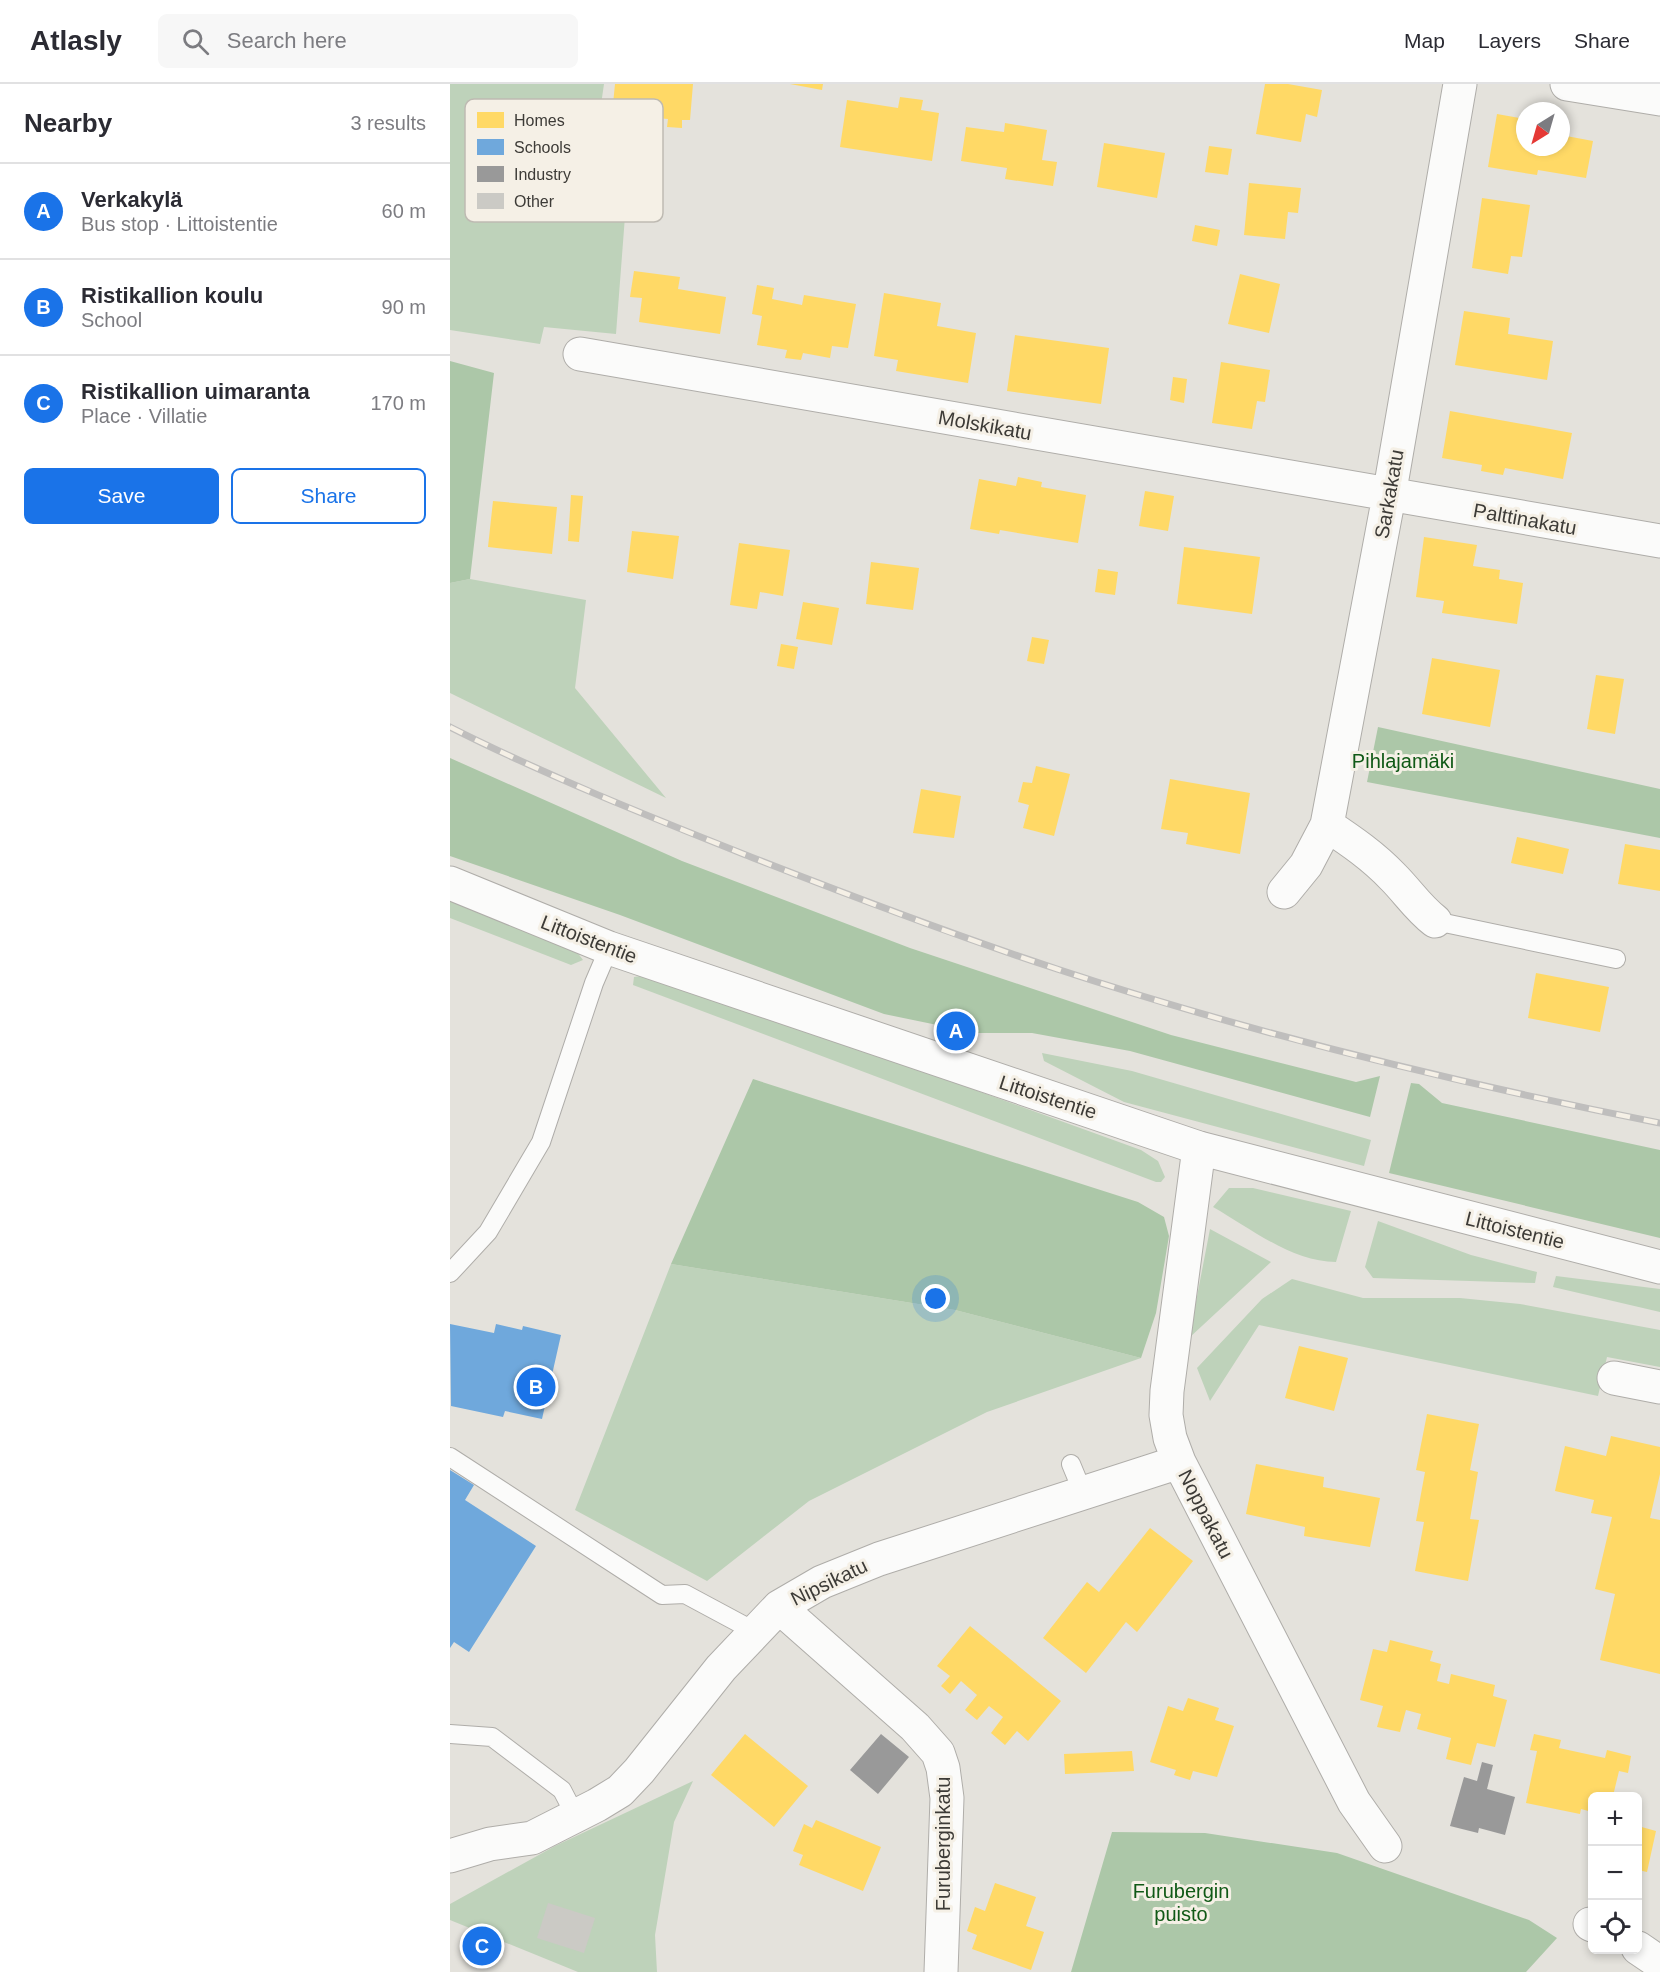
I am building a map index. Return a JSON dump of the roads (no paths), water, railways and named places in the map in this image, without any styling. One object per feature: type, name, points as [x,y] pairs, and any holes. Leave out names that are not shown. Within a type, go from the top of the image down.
[{"type":"street","name":"Sarkakatu","points":[[1284,892],[1306,865],[1327,825],[1389,496],[1460,84]]},
{"type":"street","points":[[1567,84],[1660,99]]},
{"type":"street","name":"Molskikatu","points":[[580,354],[1389,496]]},
{"type":"street","name":"Palttinakatu","points":[[1389,496],[1660,541]]},
{"type":"street","points":[[1327,825],[1371,855],[1395,879],[1417,908],[1435,921]]},
{"type":"street","name":"Littoistentie","points":[[450,883],[609,948],[1199,1148],[1660,1267]]},
{"type":"street","name":"Noppakatu","points":[[1199,1148],[1167,1391],[1168,1427],[1179,1462],[1354,1803],[1384,1846]]},
{"type":"street","points":[[1614,1378],[1660,1387]]},
{"type":"street","name":"Nipsikatu","points":[[450,1856],[490,1844],[532,1838],[576,1817],[620,1791],[754,1631],[779,1607],[800,1593],[849,1569],[1077,1478],[1179,1462]]},
{"type":"street","name":"Furuberginkatu","points":[[779,1607],[915,1726],[938,1753],[944,1768],[947,1798],[941,1972]]},
{"type":"street","points":[[1642,1951],[1660,1963]]},
{"type":"lane","points":[[1435,921],[1616,959]]},
{"type":"lane","points":[[450,1273],[488,1232],[541,1142],[594,982],[609,948]]},
{"type":"lane","points":[[450,1457],[662,1595],[685,1594],[754,1631]]},
{"type":"lane","points":[[450,1734],[492,1737],[562,1790],[576,1817]]},
{"type":"railway","points":[[450,727],[563,780],[717,844],[906,916],[1057,969],[1281,1036],[1432,1074],[1660,1123]]},
{"type":"place","name":"Verkakylä","points":[[956,1031]]},
{"type":"place","name":"Ristikallion koulu","points":[[536,1387]]},
{"type":"place","name":"Ristikallion uimaranta","points":[[482,1946]]},
{"type":"park label","name":"Pihlajamäki","points":[[1403,761]]},
{"type":"park label","name":"Furubergin puisto","points":[[1181,1902]]}]
